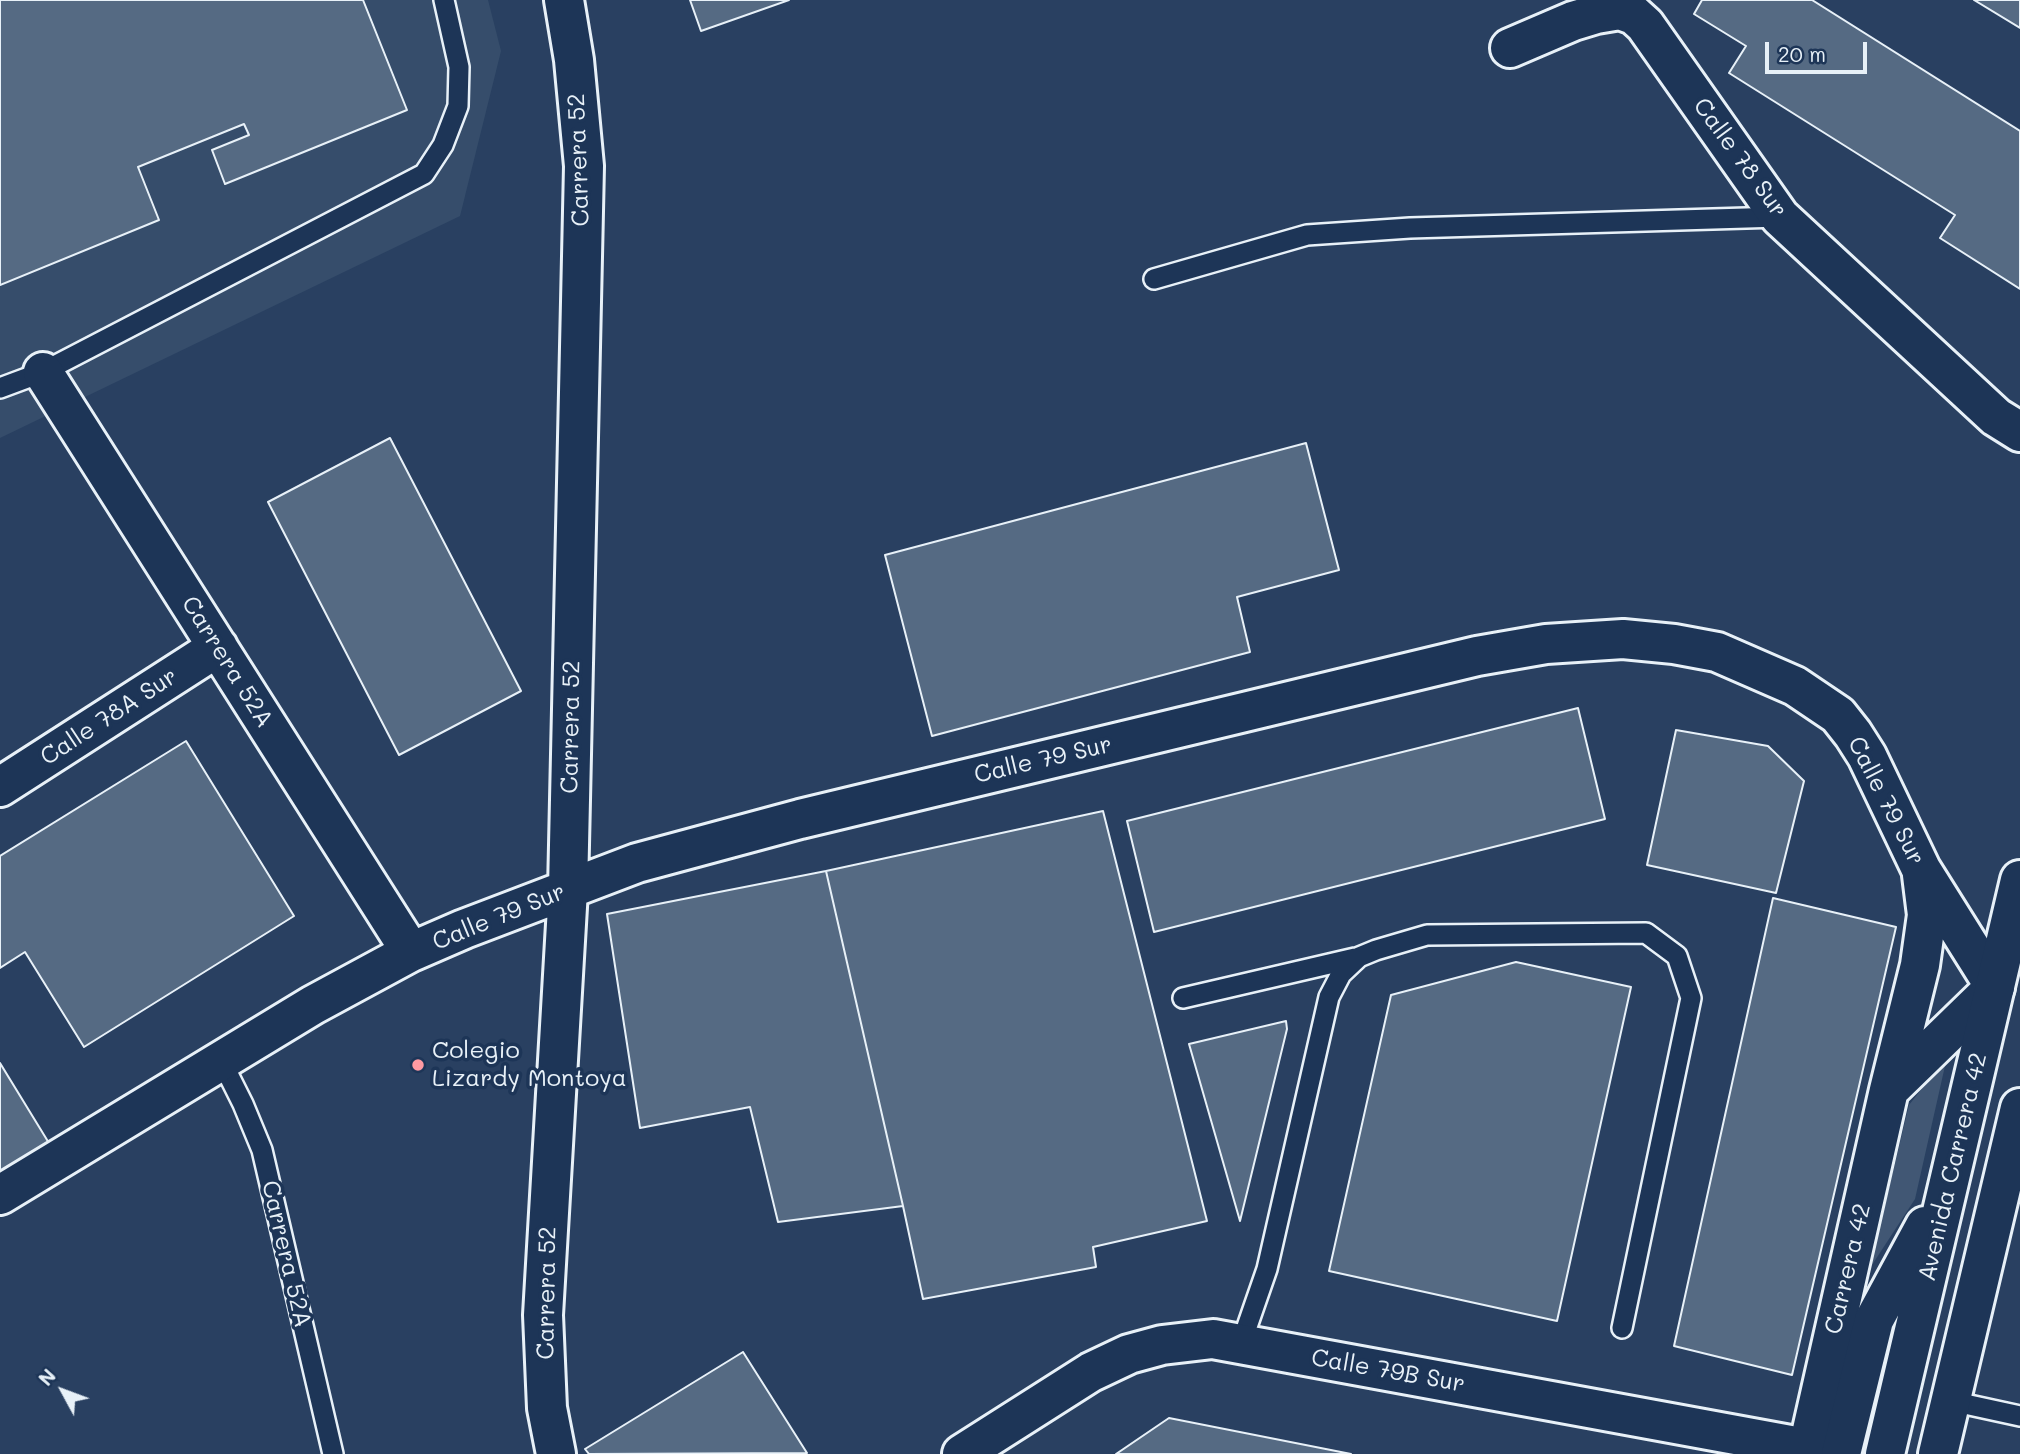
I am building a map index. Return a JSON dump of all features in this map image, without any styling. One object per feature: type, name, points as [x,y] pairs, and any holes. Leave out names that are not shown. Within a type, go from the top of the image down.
[{"type":"main road","name":"Carrera 52","points":[[556,1454],[547,1408],[543,1315],[568,890],[584,166],[575,61],[565,0]]},
{"type":"main road","name":"Calle 78 Sur","points":[[1510,48],[1573,21],[1620,10],[1634,15],[1645,25],[1780,217],[1996,417],[2020,432]]},
{"type":"main road","name":"Carrera 52A","points":[[43,372],[411,952]]},
{"type":"main road","name":"Calle 79 Sur","points":[[0,1195],[313,1005],[411,952],[637,863],[713,841],[1451,662],[1546,644],[1623,639],[1675,643],[1717,652],[1795,686],[1838,715],[1867,756],[1921,869],[1995,987]]},
{"type":"main road","name":"Calle 78A Sur","points":[[0,787],[218,647]]},
{"type":"main road","name":"Carrera 42","points":[[1829,1452],[1889,1090],[1925,939],[1927,915],[1921,869]]},
{"type":"main road","name":"Avenida Carrera 42","points":[[1885,1454],[2020,880]]},
{"type":"main road","points":[[1889,1090],[1995,987]]},
{"type":"main road","points":[[1938,1454],[2020,1108]]},
{"type":"main road","points":[[1829,1452],[1874,1320],[1949,1181]]},
{"type":"main road","points":[[1900,1393],[1992,1228]]},
{"type":"main road","name":"Calle 79B Sur","points":[[961,1454],[1091,1372],[1129,1354],[1162,1345],[1213,1339],[1829,1452]]},
{"type":"lane","points":[[0,388],[43,372],[424,174],[443,145],[458,106],[459,67],[444,0]]},
{"type":"lane","points":[[1154,279],[1307,235],[1410,228],[1780,217]]},
{"type":"lane","points":[[1183,998],[1359,957],[1427,935],[1646,933],[1677,956],[1691,998],[1622,1328]]},
{"type":"lane","points":[[1241,1345],[1267,1269],[1329,997],[1340,974],[1359,957]]},
{"type":"lane","name":"Carrera 52A","points":[[221,1060],[262,1150],[333,1454]]},
{"type":"lane","points":[[1951,1401],[2020,1416]]},
{"type":"shaded area","points":[[0,0],[488,0],[501,51],[460,216],[0,438]]},
{"type":"shaded area","points":[[1947,1057],[1915,1199],[1870,1268],[1909,1105]]},
{"type":"building","points":[[0,0],[363,0],[407,110],[225,184],[212,150],[249,135],[244,124],[138,167],[159,220],[0,285]]},
{"type":"building","points":[[690,0],[789,0],[701,31]]},
{"type":"building","points":[[1702,0],[1812,0],[2020,131],[2020,289],[1940,238],[1955,215],[1729,73],[1746,46],[1694,14]]},
{"type":"building","points":[[1974,0],[2020,0],[2020,28]]},
{"type":"building","points":[[390,438],[521,691],[399,755],[268,502]]},
{"type":"building","points":[[1306,443],[1339,570],[1237,597],[1250,652],[932,736],[885,555]]},
{"type":"building","points":[[1578,708],[1605,819],[1154,932],[1127,821]]},
{"type":"building","points":[[1676,730],[1768,746],[1804,781],[1776,893],[1647,865]]},
{"type":"building","points":[[186,741],[294,916],[84,1047],[25,952],[0,968],[0,856]]},
{"type":"building","points":[[1103,811],[1207,1221],[1093,1247],[1096,1267],[923,1299],[826,871]]},
{"type":"building","points":[[826,871],[903,1206],[778,1222],[750,1107],[640,1128],[607,914]]},
{"type":"building","points":[[1773,898],[1896,927],[1792,1375],[1674,1346]]},
{"type":"building","points":[[1516,962],[1631,987],[1557,1321],[1329,1271],[1391,995]]},
{"type":"building","points":[[1286,1021],[1287,1029],[1240,1221],[1189,1044]]},
{"type":"building","points":[[0,1063],[52,1148],[0,1180]]},
{"type":"building","points":[[743,1352],[807,1453],[589,1454],[585,1449]]},
{"type":"building","points":[[1169,1418],[1351,1454],[1116,1454]]},
{"type":"place","name":"Colegio Lizardy Montoya","points":[[418,1065]]}]
